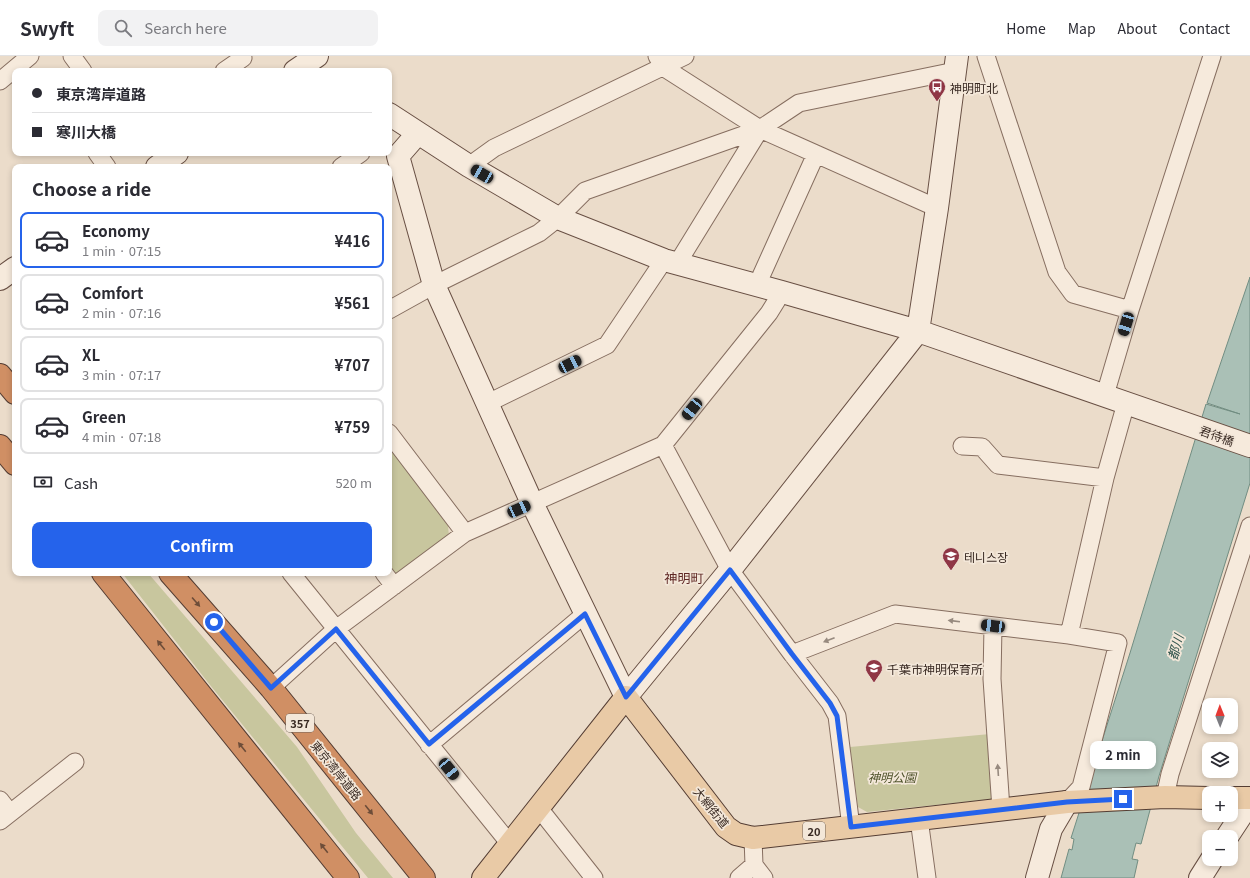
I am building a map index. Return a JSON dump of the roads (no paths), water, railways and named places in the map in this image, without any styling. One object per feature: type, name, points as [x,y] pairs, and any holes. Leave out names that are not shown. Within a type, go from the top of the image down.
[{"type":"highway","points":[[0,375],[12,389]]},
{"type":"highway","points":[[0,446],[12,460]]},
{"type":"highway","points":[[105,576],[348,878]]},
{"type":"highway","name":"東京湾岸道路","points":[[173,576],[271,688],[424,878]]},
{"type":"main road","points":[[483,878],[626,697]]},
{"type":"main road","name":"大網街道","points":[[626,697],[726,827],[736,834],[753,838],[1067,802]]},
{"type":"main road","name":"20","points":[[1067,802],[1165,797],[1202,798]]},
{"type":"main road","points":[[1238,798],[1250,798]]},
{"type":"street","points":[[16,68],[30,56]]},
{"type":"street","points":[[72,56],[81,68]]},
{"type":"street","points":[[469,166],[494,148],[660,62],[685,56]]},
{"type":"street","points":[[986,56],[1057,272],[1073,294],[1130,310]]},
{"type":"street","points":[[1105,395],[1130,310],[1212,56]]},
{"type":"street","points":[[228,68],[243,58]]},
{"type":"street","points":[[660,62],[760,129],[937,208]]},
{"type":"street","points":[[392,308],[434,285],[539,233],[558,218],[585,192],[760,129],[799,103],[956,64],[937,208],[918,331],[730,570],[626,697],[532,503],[434,285],[393,152],[418,133]]},
{"type":"street","points":[[0,82],[12,72]]},
{"type":"street","name":"君待橋","points":[[392,116],[469,166],[558,218],[671,262],[918,331],[1250,446]]},
{"type":"street","points":[[488,403],[607,345],[671,262],[760,129]]},
{"type":"street","points":[[757,285],[816,154]]},
{"type":"street","points":[[98,156],[105,164]]},
{"type":"street","points":[[162,164],[173,156]]},
{"type":"street","points":[[345,164],[357,156]]},
{"type":"street","points":[[0,279],[12,270]]},
{"type":"street","points":[[271,688],[389,580],[465,533],[663,445],[769,313],[782,292]]},
{"type":"street","points":[[1069,635],[1105,478],[1126,403]]},
{"type":"street","points":[[392,437],[465,533]]},
{"type":"street","points":[[663,445],[730,570],[830,703],[837,716],[851,827]]},
{"type":"street","points":[[962,446],[982,447],[998,465],[1105,478]]},
{"type":"street","points":[[1165,797],[1170,774],[1250,526]]},
{"type":"street","points":[[293,576],[510,844]]},
{"type":"street","points":[[429,744],[585,614]]},
{"type":"street","points":[[792,654],[895,614],[1069,635],[1118,643],[1080,787],[1067,802],[1051,829],[1037,878]]},
{"type":"street","points":[[993,626],[992,679],[1000,809]]},
{"type":"street","points":[[3,811],[75,762]]},
{"type":"street","points":[[1231,830],[1250,802]]},
{"type":"street","points":[[538,807],[594,878]]},
{"type":"street","points":[[919,819],[927,878]]},
{"type":"street","points":[[753,838],[754,865],[764,878]]},
{"type":"street","points":[[739,878],[754,865]]},
{"type":"water","name":"都川","points":[[1250,277],[1250,483],[1159,776],[1141,844],[1136,843],[1132,859],[1138,860],[1134,878],[1061,878],[1069,849],[1072,850],[1074,839],[1071,838],[1130,653],[1206,404],[1240,414],[1207,403]]},
{"type":"place","name":"神明町北","points":[[937,102]]},
{"type":"place","name":"테니스장","points":[[951,571]]},
{"type":"place","name":"千葉市神明保育所","points":[[874,683]]},
{"type":"district","name":"神明町","points":[[684,577]]},
{"type":"park label","name":"神明公園","points":[[892,776]]}]
